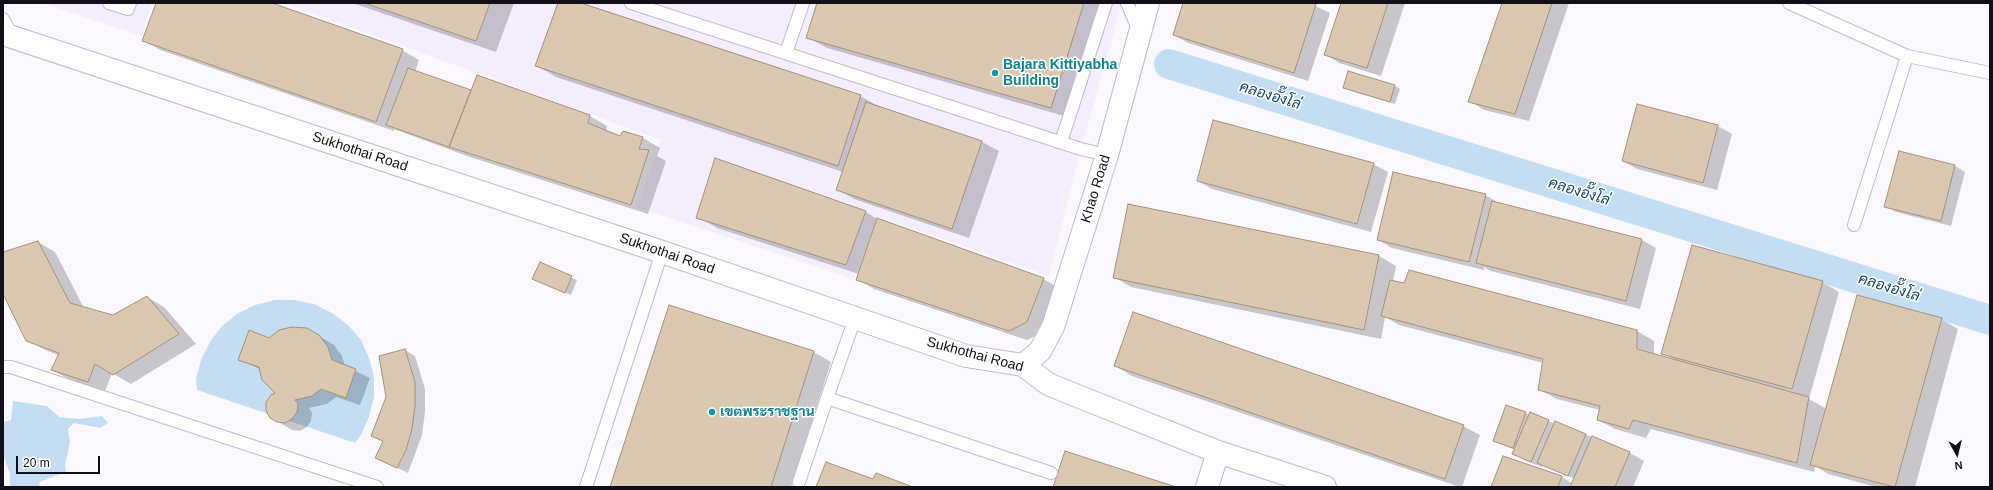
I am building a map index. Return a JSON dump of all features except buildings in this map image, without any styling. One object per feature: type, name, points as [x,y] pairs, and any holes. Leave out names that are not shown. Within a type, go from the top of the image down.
[{"type":"street","name":"Khao Road","points":[[1023,365],[1040,351],[1053,327],[1107,155],[1148,3]]},
{"type":"street","name":"Sukhothai Road","points":[[6,30],[966,356],[1023,365],[1048,384],[1218,452],[1325,487]]},
{"type":"street","points":[[1208,487],[1218,452]]},
{"type":"lane","points":[[109,3],[128,9],[130,3]]},
{"type":"lane","points":[[632,3],[1061,142],[1107,155]]},
{"type":"lane","points":[[786,53],[803,3]]},
{"type":"lane","points":[[1061,142],[1106,3]]},
{"type":"lane","points":[[1127,3],[1139,33]]},
{"type":"lane","points":[[1789,3],[1907,56],[1990,73]]},
{"type":"lane","points":[[1854,225],[1907,56]]},
{"type":"lane","points":[[586,487],[662,252]]},
{"type":"lane","points":[[799,482],[855,318]]},
{"type":"lane","points":[[3,367],[11,367],[378,487]]},
{"type":"lane","points":[[827,398],[1051,473]]},
{"type":"shaded area","points":[[43,3],[152,3],[142,36]]},
{"type":"shaded area","points":[[284,3],[1122,3],[1081,149],[1049,276],[877,216],[854,279],[637,207],[661,140]]},
{"type":"water","points":[[275,300],[294,300],[314,304],[332,313],[348,325],[361,340],[369,358],[374,377],[374,397],[369,417],[361,435],[355,443],[197,390],[196,379],[201,360],[210,342],[222,326],[237,314],[255,305]]},
{"type":"water","points":[[13,401],[47,406],[59,417],[79,419],[102,416],[108,423],[100,428],[74,423],[68,429],[70,442],[65,466],[66,472],[39,482],[40,487],[10,487],[10,474],[3,455],[3,422],[11,420]]},
{"type":"waterway","name":"คลองอั๊งโล่","points":[[1169,64],[1990,320]]},
{"type":"place","name":"Bajara Kittiyabha Building","points":[[995,73]]},
{"type":"place","name":"เขตพระราชฐาน","points":[[712,412]]}]
